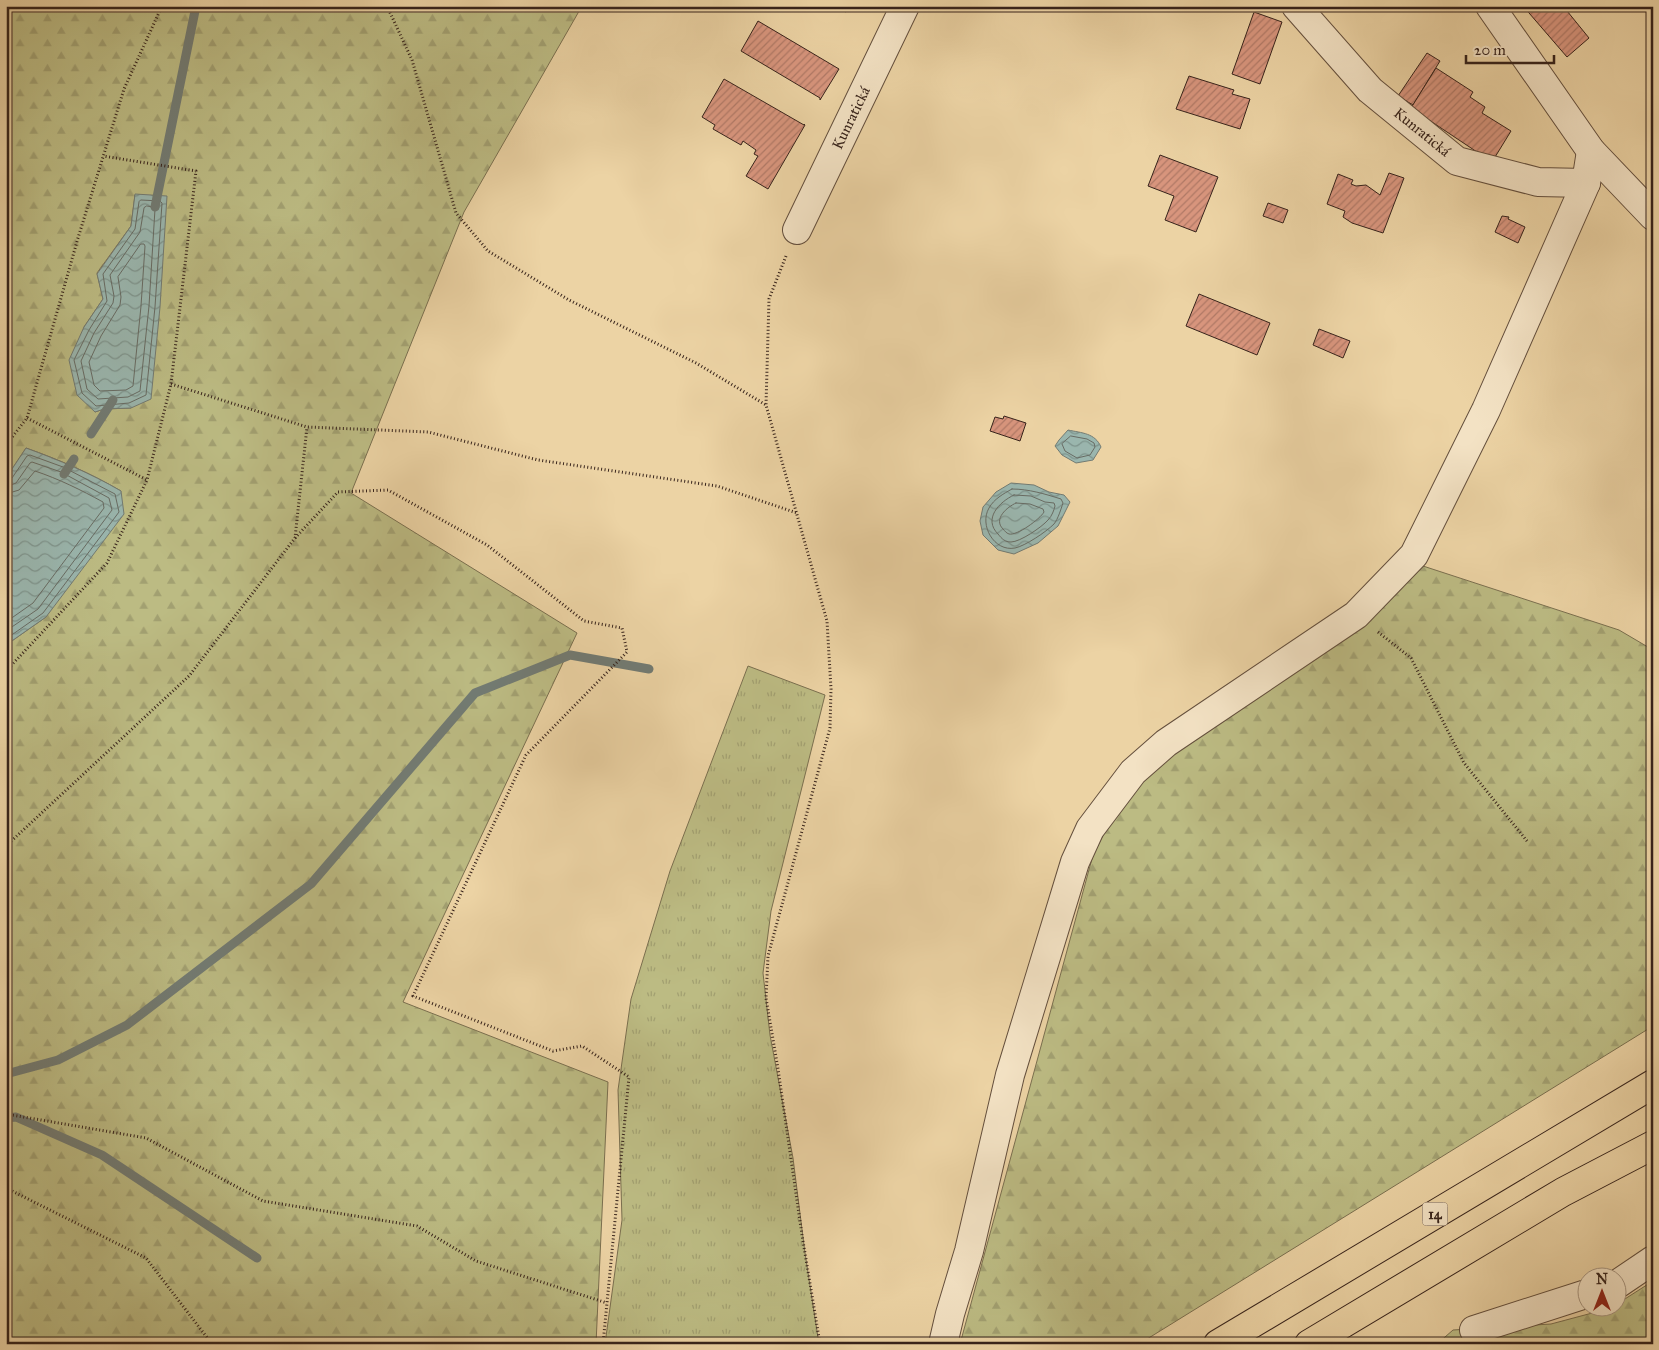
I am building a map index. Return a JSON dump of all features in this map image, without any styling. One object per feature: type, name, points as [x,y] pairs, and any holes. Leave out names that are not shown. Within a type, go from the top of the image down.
[{"type":"highway","name":"14","points":[[1218,1344],[1653,1084]]},
{"type":"highway","points":[[1309,1344],[1563,1192],[1653,1145]]},
{"type":"street","name":"Kunratická","points":[[797,230],[905,6]]},
{"type":"street","name":"Kunratická","points":[[1296,6],[1370,90],[1458,161],[1538,182],[1586,183]]},
{"type":"street","points":[[1490,6],[1591,151],[1653,216]]},
{"type":"street","points":[[943,1344],[969,1252],[1010,1075],[1075,862],[1090,828],[1132,772],[1166,743],[1356,615],[1414,555],[1486,410],[1586,183],[1591,151]]},
{"type":"street","points":[[1626,1278],[1653,1260]]},
{"type":"street","points":[[1474,1330],[1576,1297]]},
{"type":"path","points":[[6,445],[27,418],[78,238],[124,89],[162,6]]},
{"type":"path","points":[[387,6],[412,60],[456,213],[488,251],[569,300],[696,363],[766,405]]},
{"type":"path","points":[[6,671],[107,563],[147,480],[171,384],[196,171],[104,156]]},
{"type":"path","points":[[797,230],[769,299],[766,405],[827,621],[831,689],[830,728],[768,956],[766,998],[820,1344]]},
{"type":"path","points":[[171,384],[307,427],[428,432],[538,460],[717,486],[797,513]]},
{"type":"path","points":[[27,418],[147,480]]},
{"type":"path","points":[[295,538],[307,427]]},
{"type":"path","points":[[6,846],[189,676],[295,538],[338,492],[388,490],[487,545],[584,621],[622,628],[627,652],[526,755],[413,996],[554,1051],[582,1046],[629,1077],[603,1344]]},
{"type":"path","points":[[1356,615],[1411,658],[1464,763],[1527,841]]},
{"type":"path","points":[[6,1114],[146,1138],[263,1201],[417,1226],[476,1261],[607,1303]]},
{"type":"path","points":[[6,1188],[146,1258],[212,1344]]},
{"type":"green space","points":[[6,6],[582,6],[464,212],[351,493],[577,633],[403,1002],[608,1082],[596,1344],[6,1344],[6,645],[46,617],[121,491],[75,467],[26,448],[6,478]],"holes":[[[135,195],[131,408],[104,409],[95,412],[84,327],[103,299],[97,273],[131,226]]]},
{"type":"green space","points":[[1423,566],[1619,630],[1653,650],[1653,1026],[1139,1344],[960,1344],[1093,855],[1117,809],[1157,765],[1350,634]]},
{"type":"green space","points":[[748,666],[825,695],[771,911],[763,973],[770,1035],[793,1158],[819,1344],[605,1344],[622,1220],[618,1090],[631,999],[670,871]]},
{"type":"green space","points":[[1653,1281],[1653,1344],[1437,1344],[1453,1330],[1551,1324],[1576,1317],[1626,1318],[1626,1298]]},
{"type":"water","points":[[135,194],[167,196],[160,307],[151,399],[131,408],[104,409],[95,412],[77,395],[69,360],[84,327],[103,299],[97,274],[131,226]]},
{"type":"water","points":[[1068,430],[1088,434],[1098,442],[1101,447],[1093,460],[1076,463],[1062,455],[1055,446]]},
{"type":"water","points":[[26,448],[74,467],[121,491],[124,514],[46,617],[6,645],[6,478]]},
{"type":"water","points":[[1011,483],[1034,485],[1049,492],[1064,495],[1070,502],[1058,526],[1038,543],[1014,554],[998,550],[983,535],[980,521],[983,507],[996,492]]},
{"type":"building","points":[[835,6],[849,6],[846,12]]},
{"type":"building","points":[[1523,6],[1563,6],[1589,38],[1567,57]]},
{"type":"building","points":[[1254,12],[1282,22],[1260,84],[1232,74]]},
{"type":"building","points":[[758,21],[839,69],[820,100],[820,98],[741,51]]},
{"type":"building","points":[[1427,53],[1440,61],[1413,105],[1398,96]]},
{"type":"building","points":[[1436,68],[1473,92],[1470,97],[1485,107],[1482,113],[1511,131],[1492,162],[1411,108]]},
{"type":"building","points":[[1189,76],[1234,90],[1232,94],[1250,99],[1240,129],[1176,109]]},
{"type":"building","points":[[724,79],[805,125],[768,189],[746,176],[758,156],[754,154],[756,150],[743,141],[741,145],[713,129],[715,125],[702,117]]},
{"type":"building","points":[[1160,155],[1218,177],[1196,232],[1165,220],[1174,196],[1148,186]]},
{"type":"building","points":[[1389,173],[1404,178],[1383,233],[1352,223],[1343,217],[1345,211],[1327,204],[1338,174],[1353,180],[1351,184],[1356,186],[1366,185],[1380,195]]},
{"type":"building","points":[[1268,203],[1288,210],[1283,223],[1263,216]]},
{"type":"building","points":[[1502,216],[1509,217],[1508,219],[1525,227],[1518,243],[1495,232]]},
{"type":"building","points":[[1199,294],[1270,323],[1257,355],[1186,326]]},
{"type":"building","points":[[1319,329],[1350,341],[1343,358],[1313,345]]},
{"type":"building","points":[[1004,416],[1026,423],[1020,441],[990,431],[995,417],[1003,419]]},
{"type":"waterway","points":[[155,207],[196,6]]},
{"type":"waterway","points":[[91,434],[113,400]]},
{"type":"waterway","points":[[64,474],[74,459]]},
{"type":"waterway","points":[[6,1074],[58,1060],[127,1025],[311,884],[475,693],[570,655],[649,669]]},
{"type":"waterway","points":[[6,1118],[16,1117],[102,1155],[257,1258]]}]
